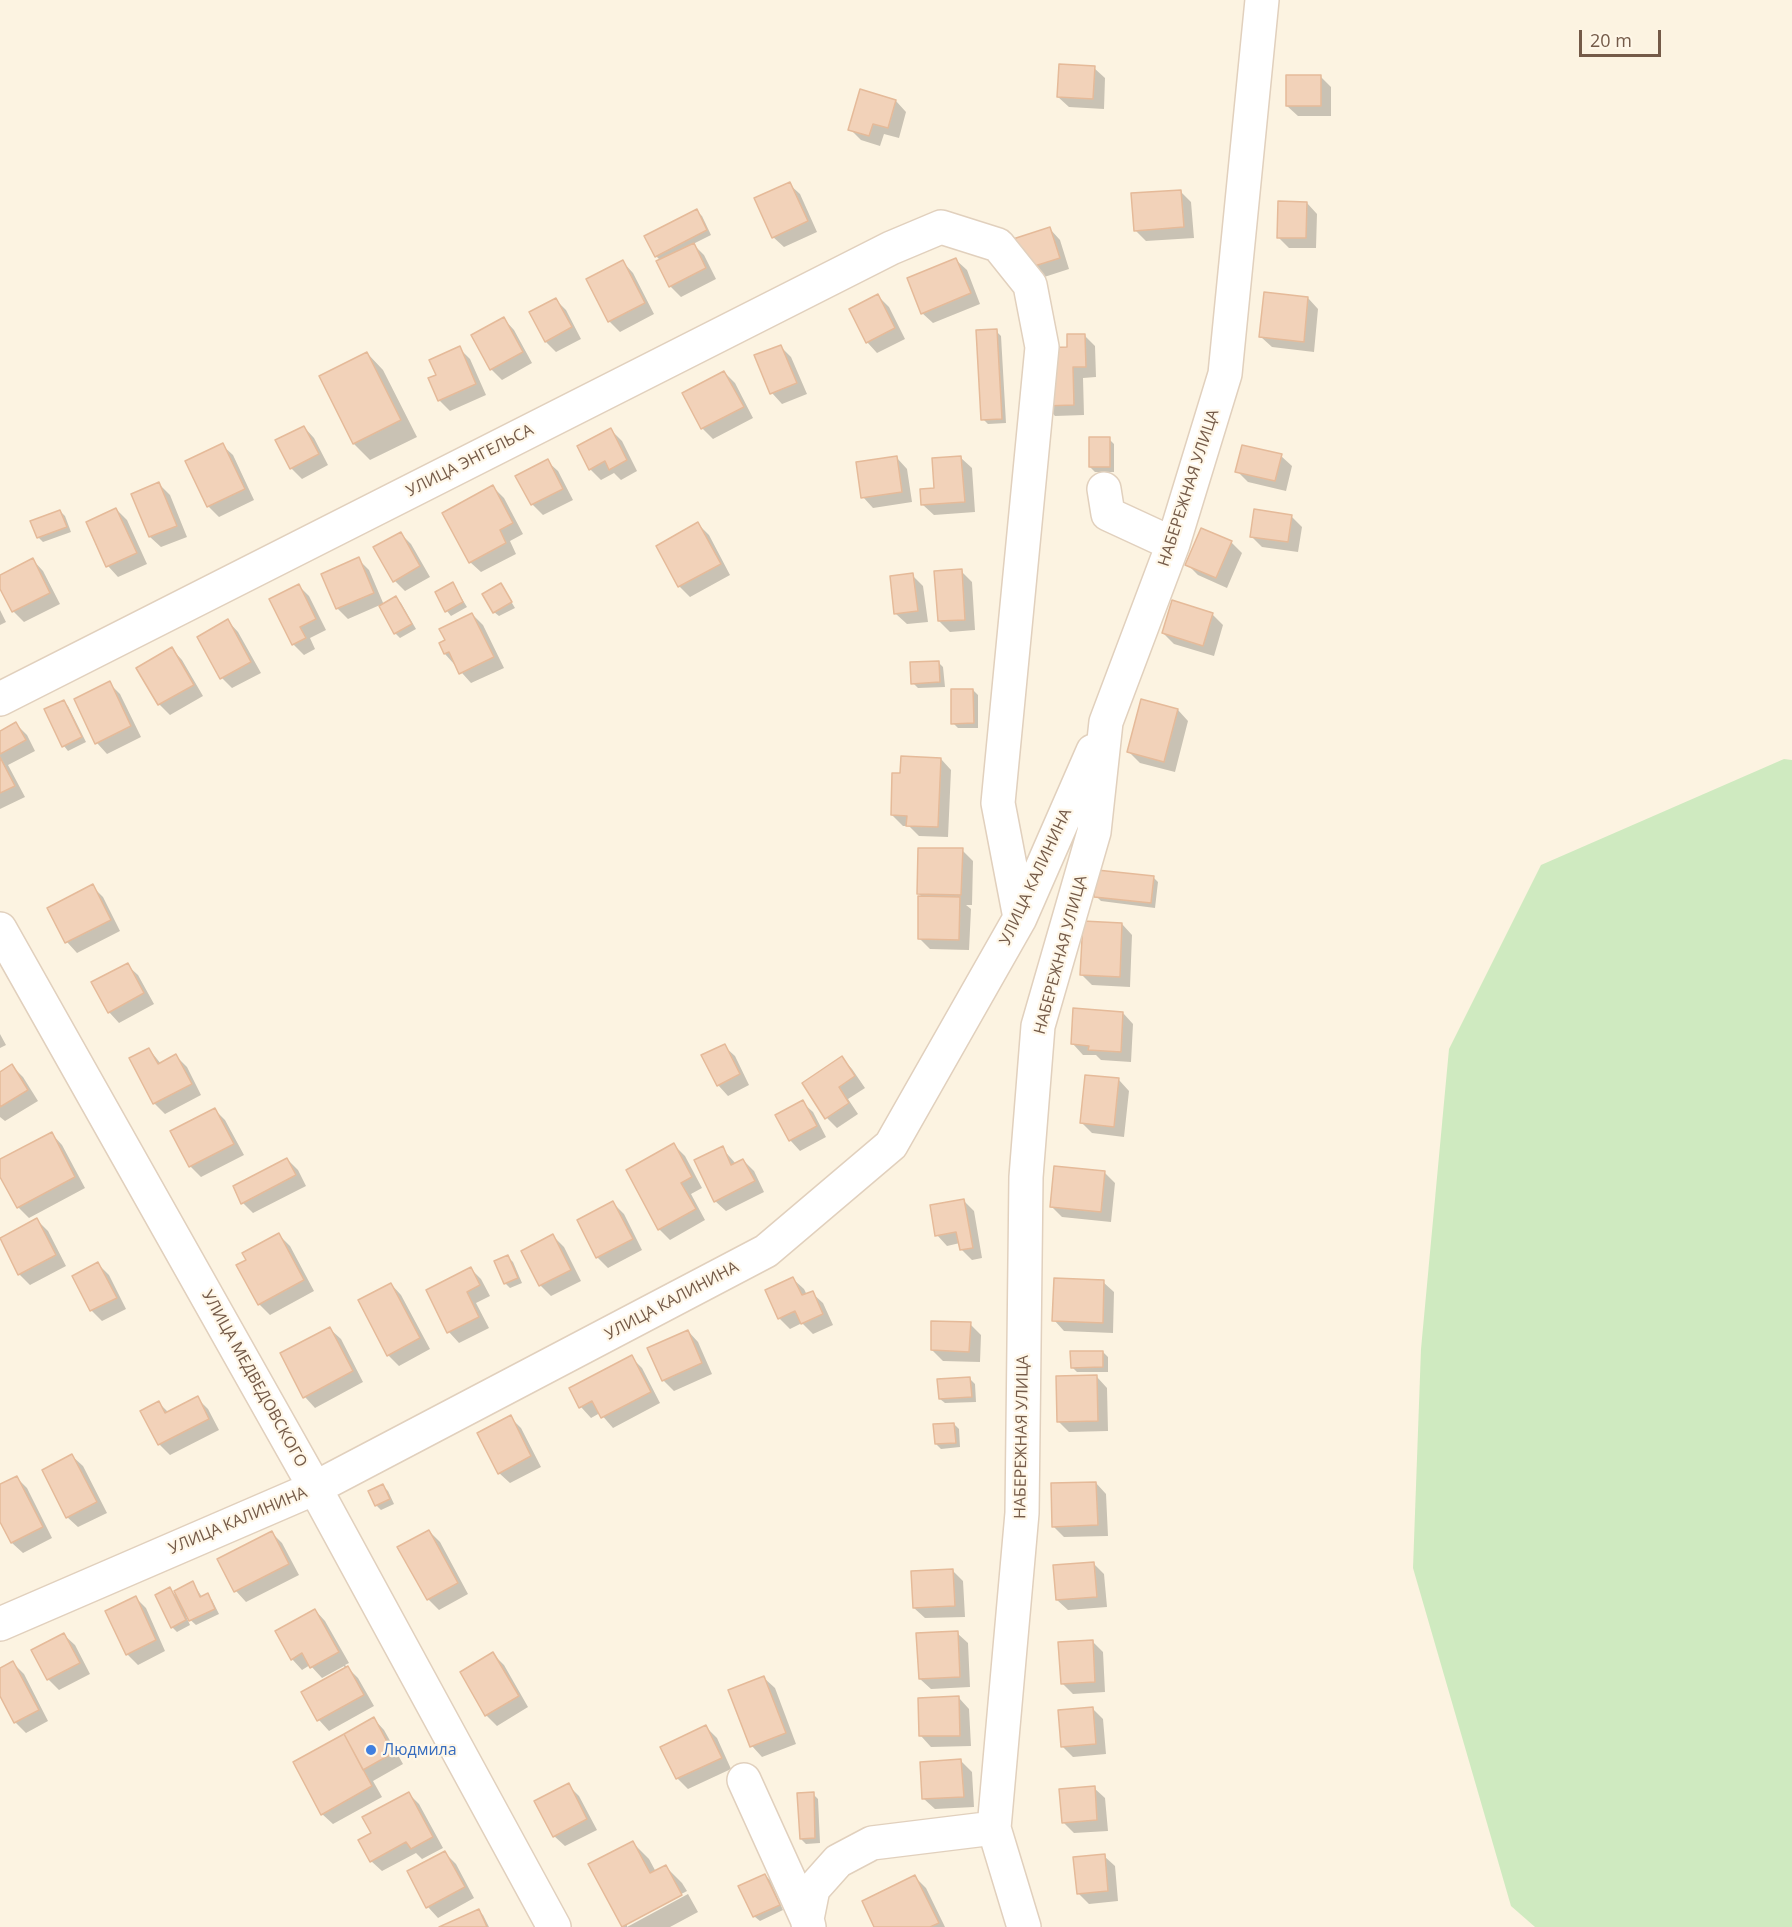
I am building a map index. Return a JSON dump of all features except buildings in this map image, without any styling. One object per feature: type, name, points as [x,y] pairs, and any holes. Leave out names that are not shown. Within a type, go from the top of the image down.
[{"type":"street","name":"НАБЕРЕЖНАЯ УЛИЦА","points":[[1024,1927],[994,1828],[1022,1513],[1026,1177],[1038,1026],[1094,832],[1106,722],[1173,544],[1225,374],[1262,0]]},
{"type":"street","name":"УЛИЦА ЭНГЕЛЬСА","points":[[0,699],[891,248],[941,227],[998,245],[1030,285],[1042,347],[998,803],[1020,918]]},
{"type":"street","points":[[1104,489],[1108,514],[1173,544]]},
{"type":"street","name":"УЛИЦА КАЛИНИНА","points":[[0,1624],[315,1488],[766,1251],[891,1145],[1020,918],[1106,722]]},
{"type":"street","name":"УЛИЦА МЕДВЕДОВСКОГО","points":[[0,929],[315,1488],[554,1927]]},
{"type":"street","points":[[744,1780],[808,1923]]},
{"type":"street","points":[[808,1923],[813,1889],[838,1861],[872,1843],[994,1828]]},
{"type":"green space","points":[[1784,759],[1792,760],[1792,1927],[1535,1927],[1511,1906],[1413,1568],[1421,1349],[1449,1049],[1541,865]]},
{"type":"place","name":"Людмила","points":[[371,1750]]}]
